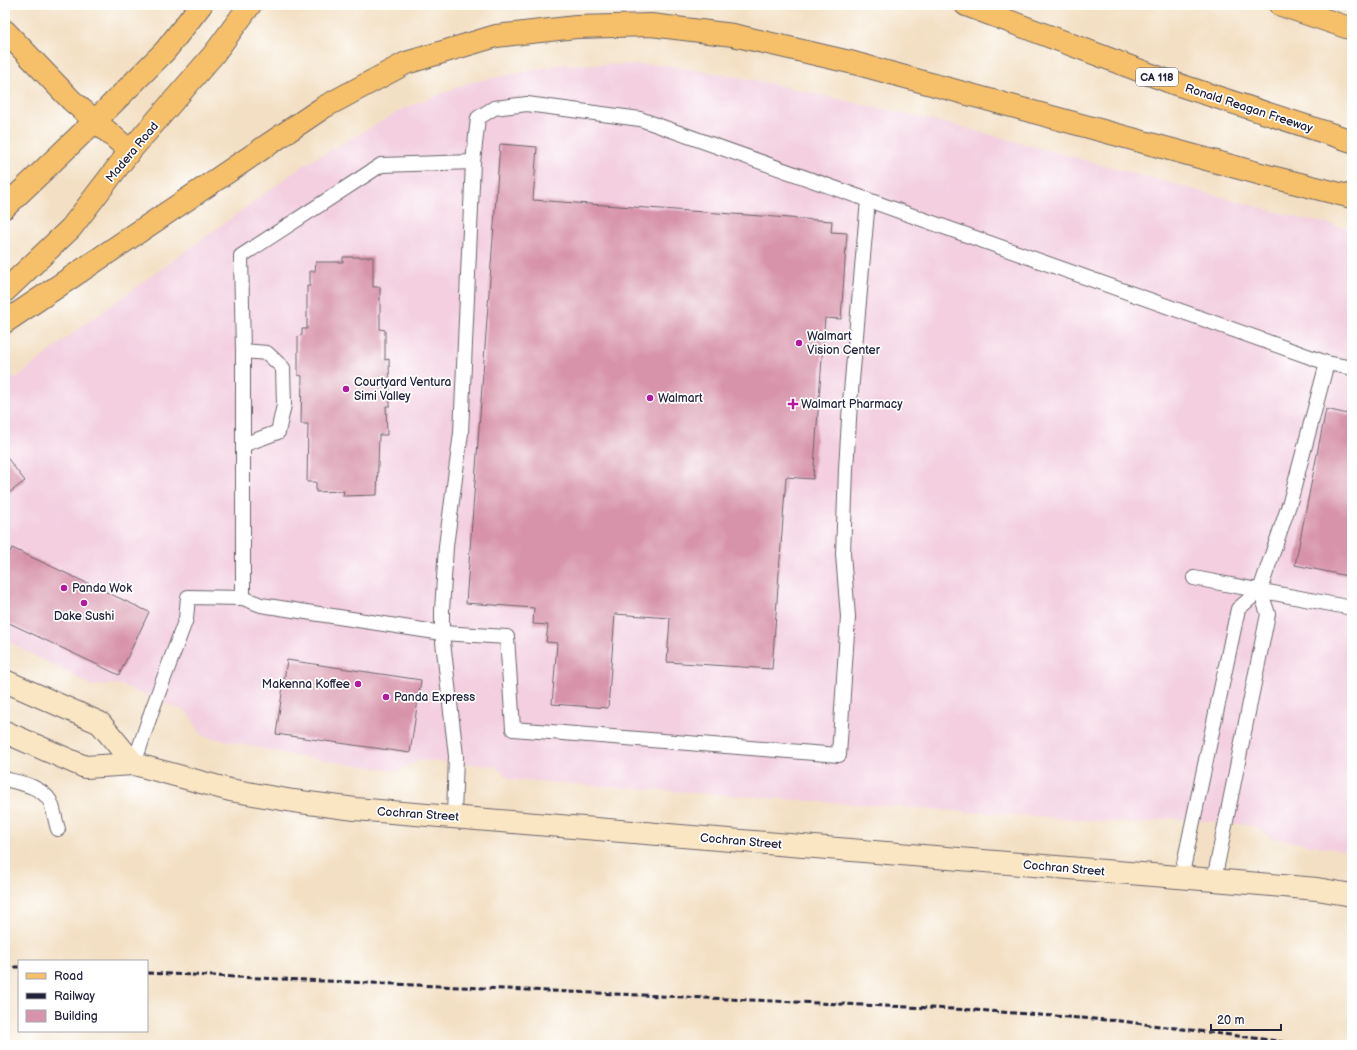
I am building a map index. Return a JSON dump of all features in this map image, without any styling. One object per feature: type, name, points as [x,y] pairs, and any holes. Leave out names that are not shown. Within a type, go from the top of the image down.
[{"type":"main road","points":[[5,207],[95,121],[165,51],[201,5]]},
{"type":"main road","name":"Madera Road","points":[[5,291],[71,228],[130,151],[214,54],[250,5]]},
{"type":"main road","name":"Ronald Reagan Freeway","points":[[966,5],[1173,83],[1352,141]]},
{"type":"main road","points":[[1281,5],[1352,28]]},
{"type":"main road","points":[[5,322],[324,107],[406,63],[496,36],[576,27],[650,25],[733,35],[854,63],[1272,177],[1352,197]]},
{"type":"main road","points":[[5,31],[71,100],[130,151]]},
{"type":"main road","points":[[5,681],[100,723],[134,764]]},
{"type":"main road","name":"Cochran Street","points":[[5,732],[85,767],[134,764],[230,790],[293,801],[356,809],[1214,880],[1317,889],[1352,895]]},
{"type":"lane","points":[[454,816],[456,756],[442,633],[442,611],[446,546],[461,433],[473,162],[478,118],[494,108],[527,104],[640,119],[1327,363],[1352,368]]},
{"type":"lane","points":[[243,598],[243,351],[241,256],[381,165],[473,162]]},
{"type":"lane","points":[[134,764],[152,710],[186,619],[188,597],[243,598],[261,605],[442,633],[507,637],[513,729],[840,755],[848,617],[843,554],[846,469],[850,403],[868,200]]},
{"type":"lane","points":[[243,351],[268,353],[283,368],[284,405],[278,432],[243,445]]},
{"type":"lane","points":[[1181,878],[1238,609],[1260,590],[1290,502],[1327,363]]},
{"type":"lane","points":[[1194,578],[1352,608]]},
{"type":"lane","points":[[1214,880],[1268,614],[1260,590]]},
{"type":"lane","points":[[5,779],[43,792],[50,802],[58,829]]},
{"type":"shaded area","points":[[564,64],[664,65],[750,79],[958,126],[1300,218],[1352,229],[1352,852],[1271,838],[1255,826],[1168,818],[1144,824],[511,780],[495,766],[420,760],[398,771],[301,757],[203,736],[187,712],[118,684],[92,686],[5,640],[5,368],[15,379],[73,333],[304,165],[403,109],[468,83]]},
{"type":"building","name":"Walmart","points":[[500,144],[537,147],[533,200],[832,221],[831,232],[847,233],[841,319],[825,318],[813,479],[786,477],[772,669],[667,662],[670,618],[615,614],[608,708],[552,704],[557,643],[546,642],[548,625],[533,624],[534,608],[466,603]]},
{"type":"building","name":"Courtyard Ventura Simi Valley","points":[[343,257],[373,257],[373,287],[380,287],[380,329],[385,330],[385,360],[389,359],[390,406],[386,406],[387,435],[379,435],[377,495],[343,496],[344,491],[316,492],[316,482],[307,482],[308,424],[301,424],[302,376],[298,375],[298,336],[302,335],[302,329],[307,329],[307,286],[310,286],[310,271],[315,271],[316,262],[343,262]]},
{"type":"building","points":[[1326,409],[1352,415],[1352,577],[1295,565]]},
{"type":"building","points":[[5,455],[25,481],[5,496]]},
{"type":"building","points":[[12,548],[149,612],[119,675],[5,621],[5,562]]},
{"type":"building","points":[[287,660],[421,680],[410,753],[276,734]]},
{"type":"railway","points":[[5,967],[18,967]]},
{"type":"railway","points":[[148,973],[975,1010],[1120,1021],[1309,1045]]},
{"type":"place","name":"Walmart Vision Center","points":[[799,343]]},
{"type":"place","name":"Courtyard Ventura Simi Valley","points":[[346,389]]},
{"type":"place","name":"Walmart","points":[[650,398]]},
{"type":"place","name":"Walmart Pharmacy","points":[[793,404]]},
{"type":"place","name":"Panda Wok","points":[[64,588]]},
{"type":"place","name":"Dake Sushi","points":[[84,603]]},
{"type":"place","name":"Makenna Koffee","points":[[358,684]]},
{"type":"place","name":"Panda Express","points":[[386,697]]}]
